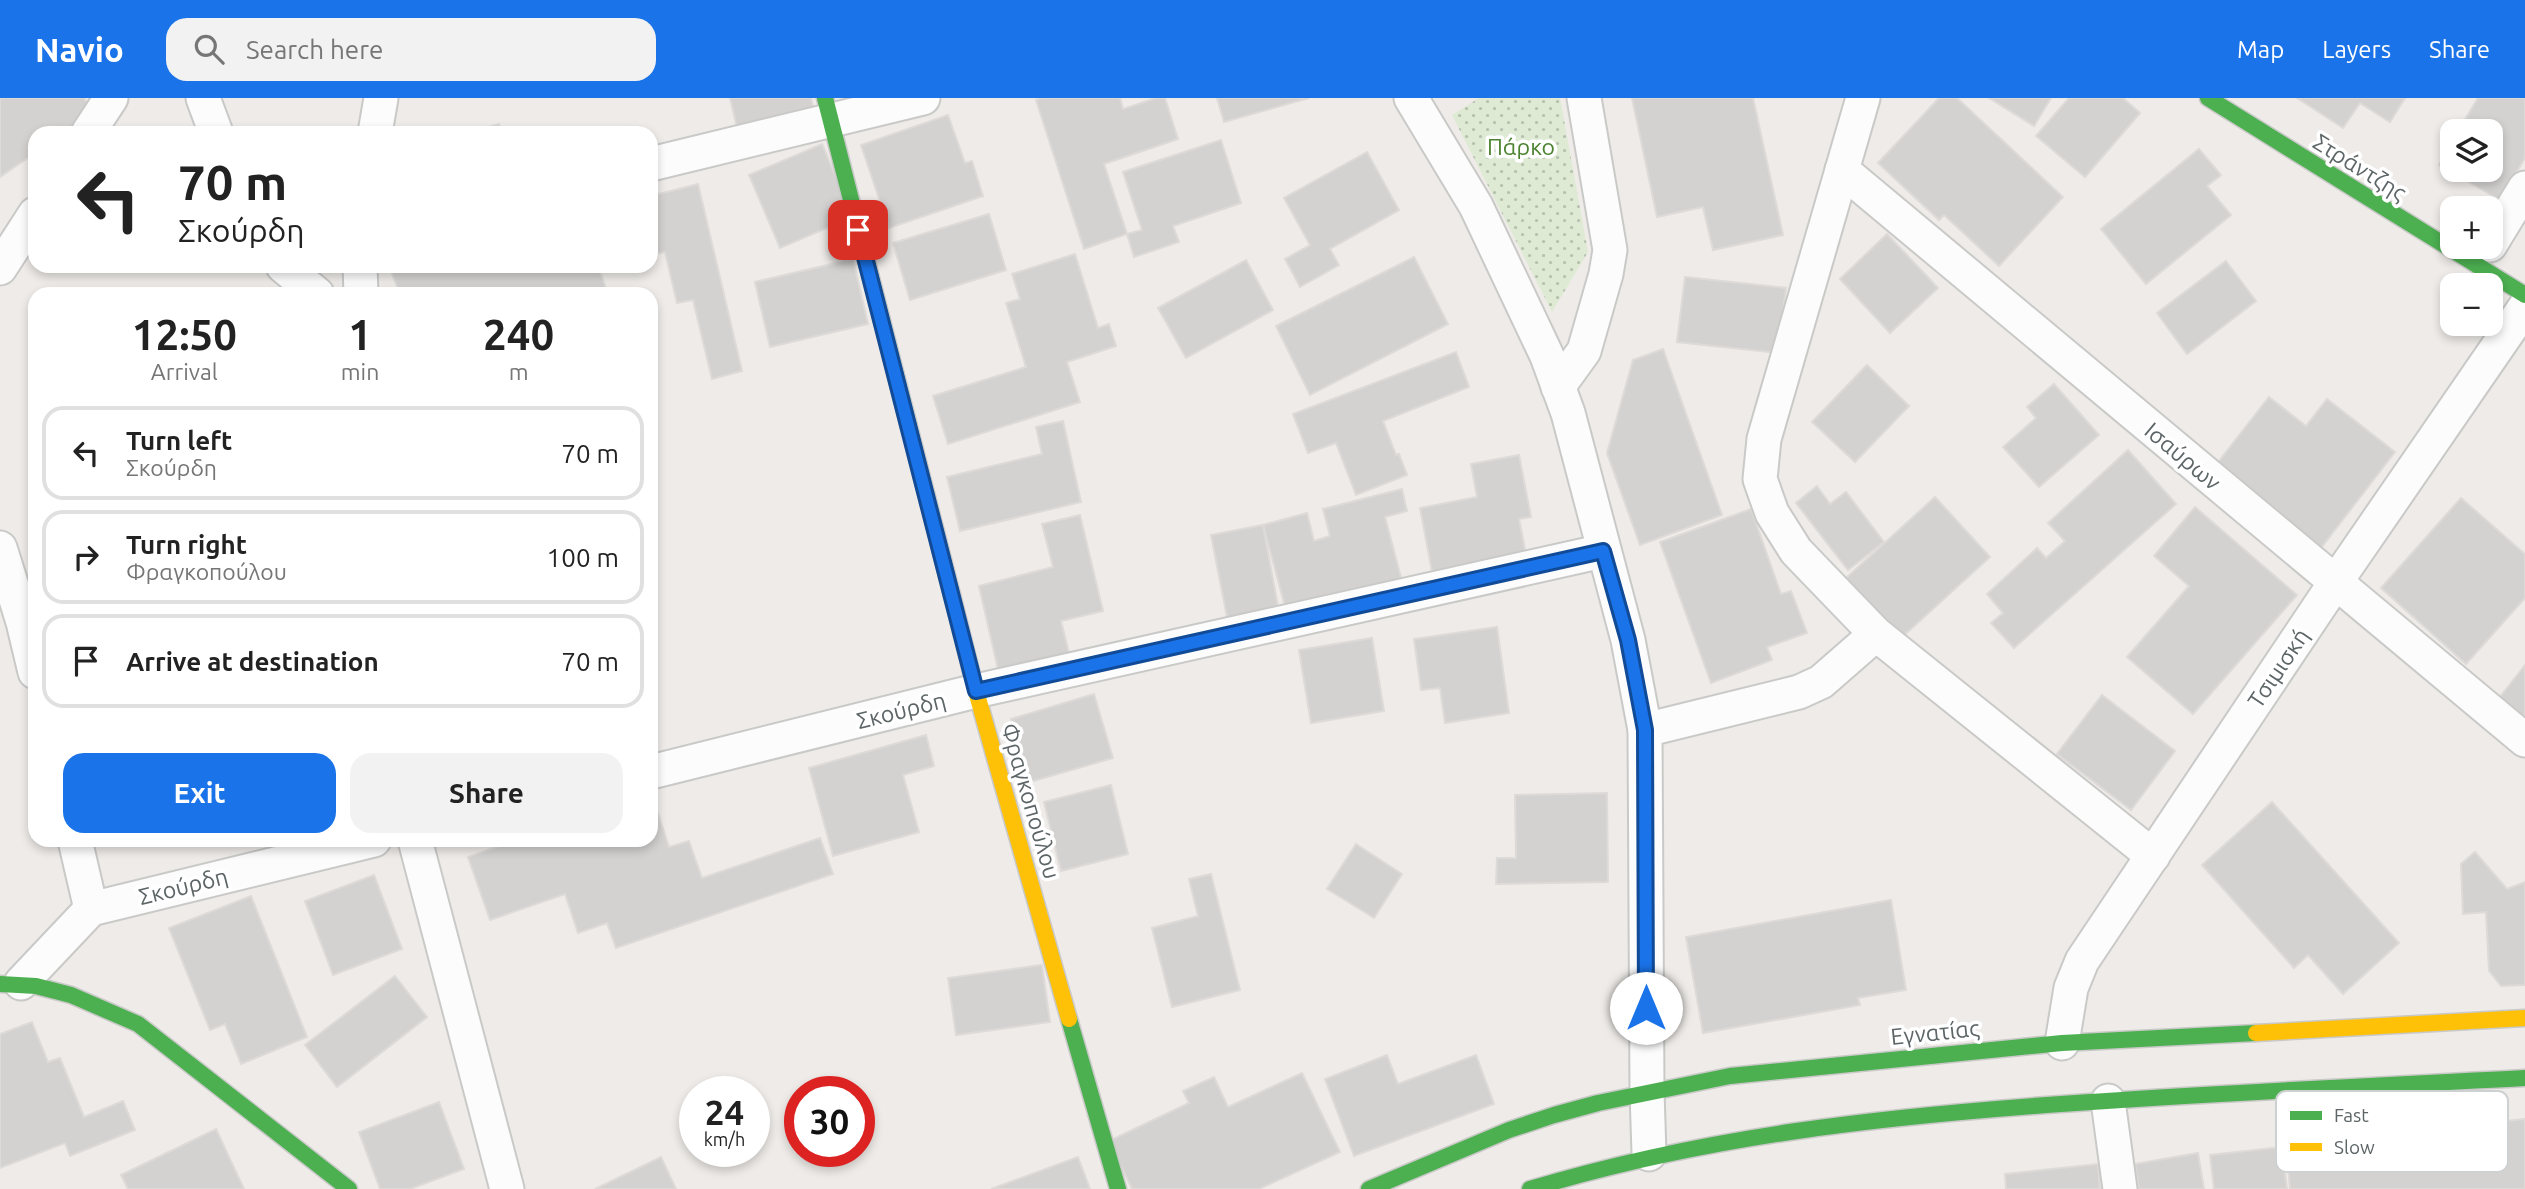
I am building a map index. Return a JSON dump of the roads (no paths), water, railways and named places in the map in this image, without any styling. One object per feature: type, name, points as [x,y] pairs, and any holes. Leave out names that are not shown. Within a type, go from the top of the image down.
[{"type":"main road","name":"Στράντζης","points":[[2208,98],[2440,228]]},
{"type":"main road","name":"Φραγκοπούλου","points":[[827,110],[976,691],[1118,1189]]},
{"type":"main road","name":"Στράντζης","points":[[2491,259],[2525,295]]},
{"type":"main road","points":[[11,984],[64,992],[138,1024],[349,1189]]},
{"type":"main road","name":"Εγνατίας","points":[[1368,1189],[1509,1130],[1598,1103],[1730,1076],[2062,1043],[2525,1018]]},
{"type":"main road","points":[[2289,1091],[2525,1078]]},
{"type":"main road","points":[[1530,1189],[1649,1154],[1734,1139],[1877,1121],[2108,1101],[2276,1092]]},
{"type":"street","points":[[93,126],[111,98]]},
{"type":"street","points":[[203,98],[213,126]]},
{"type":"street","points":[[376,126],[381,98]]},
{"type":"street","points":[[658,162],[827,110],[923,98]]},
{"type":"street","points":[[1411,98],[1476,206],[1547,356],[1568,413],[1628,640],[1645,730],[1649,1154]]},
{"type":"street","points":[[1558,387],[1584,351],[1606,274],[1610,250],[1584,98]]},
{"type":"street","points":[[1863,98],[1764,439],[1760,479],[1772,513],[1796,551],[1876,634],[2153,856]]},
{"type":"street","name":"Ισαύρων","points":[[1842,170],[2525,740]]},
{"type":"street","points":[[2503,224],[2525,188]]},
{"type":"street","points":[[0,268],[28,225]]},
{"type":"street","points":[[292,273],[308,287]]},
{"type":"street","name":"Τσιμισκή","points":[[2062,1043],[2071,988],[2082,961],[2335,583],[2525,307]]},
{"type":"street","points":[[0,548],[28,643]]},
{"type":"street","name":"Σκούρδη","points":[[658,770],[976,691],[1603,551]]},
{"type":"street","points":[[1645,730],[1799,692],[1821,682],[1876,634]]},
{"type":"street","points":[[11,984],[91,909],[77,847]]},
{"type":"street","name":"Σκούρδη","points":[[91,909],[345,847]]},
{"type":"street","points":[[417,847],[507,1189]]},
{"type":"street","points":[[2108,1101],[2120,1189]]},
{"type":"park label","name":"Πάρκο","points":[[1521,146]]}]
